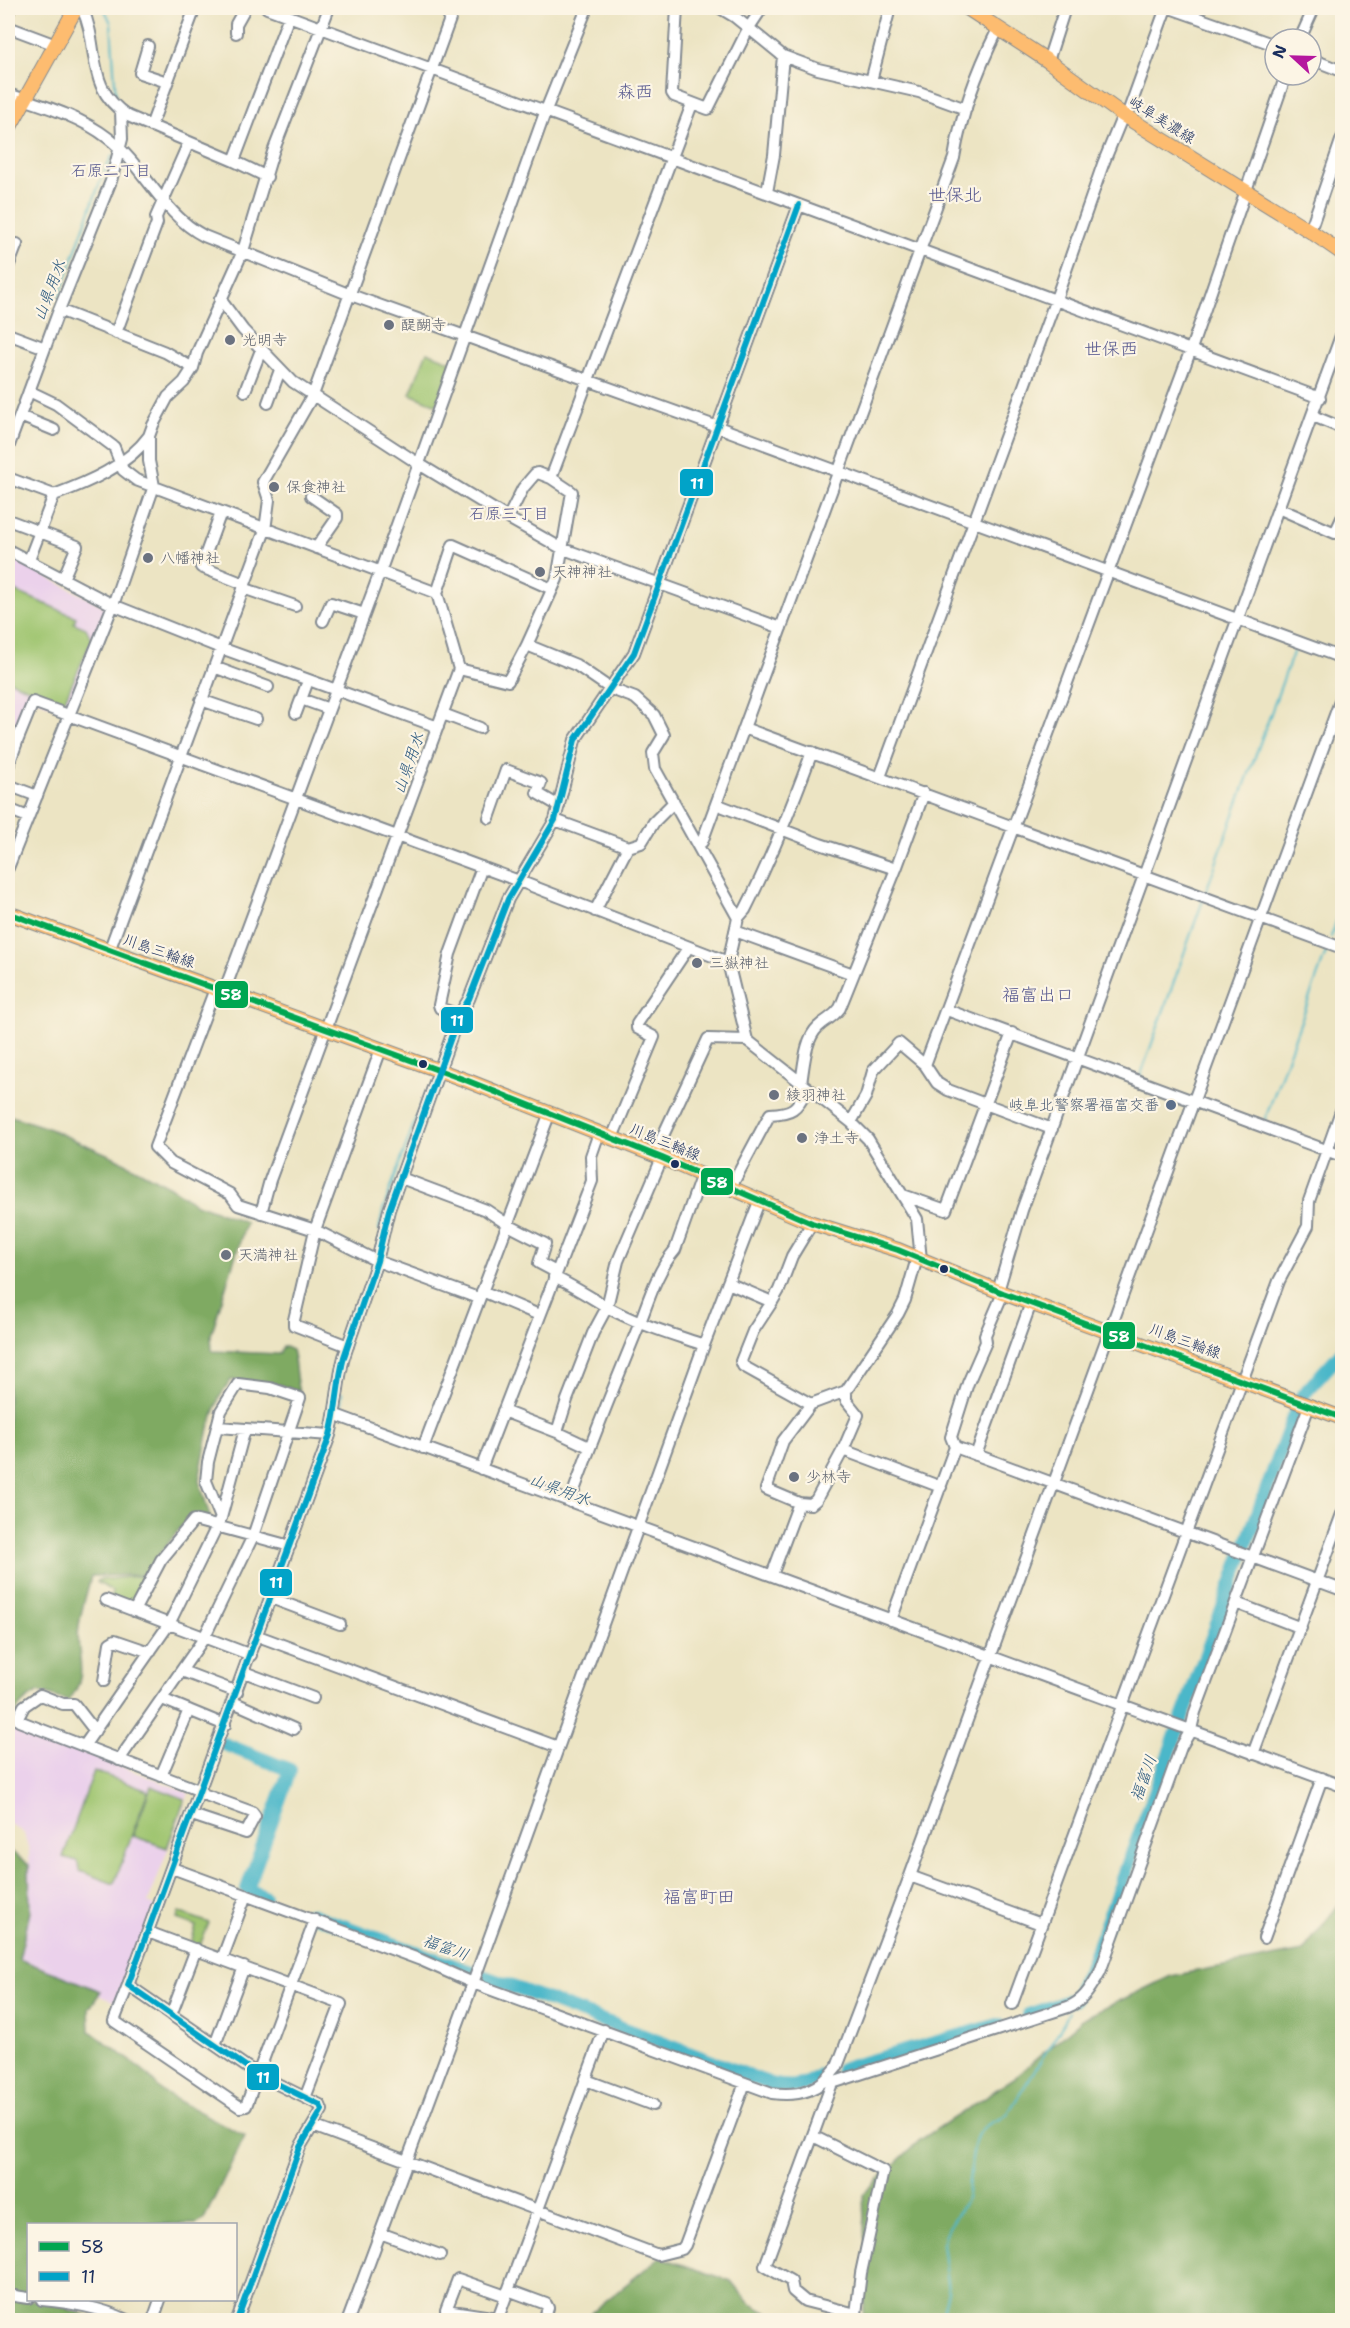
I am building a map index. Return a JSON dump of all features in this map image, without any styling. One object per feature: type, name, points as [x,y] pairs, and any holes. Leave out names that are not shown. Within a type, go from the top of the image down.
[{"type":"main road","points":[[8,130],[76,8]]},
{"type":"main road","name":"岐阜美濃線","points":[[967,8],[1048,61],[1122,115],[1342,253]]},
{"type":"main road","name":"川島三輪線","points":[[8,913],[325,1028],[605,1135],[702,1174],[812,1223],[898,1250],[1000,1292],[1342,1418]]},
{"type":"street","points":[[8,14],[10,8]]},
{"type":"street","points":[[82,8],[87,18],[103,92],[118,109],[267,177]]},
{"type":"street","points":[[151,126],[195,8]]},
{"type":"street","points":[[236,33],[236,24],[245,8]]},
{"type":"street","points":[[267,8],[432,67],[1320,398]]},
{"type":"street","points":[[8,478],[54,495],[85,484],[120,463],[138,451],[149,436],[168,397],[193,368],[197,352],[243,251],[273,152],[328,8]]},
{"type":"street","points":[[109,951],[265,530],[269,500],[263,482],[313,395],[454,8]]},
{"type":"street","points":[[539,1315],[377,1261],[315,1230],[238,1205],[230,1194],[171,1163],[155,1147],[296,798],[546,110],[587,8]]},
{"type":"street","points":[[677,8],[672,93],[674,96],[708,109],[748,29],[762,8]]},
{"type":"street","points":[[720,8],[735,17],[783,56],[818,69],[919,92],[966,109]]},
{"type":"street","points":[[871,81],[890,8]]},
{"type":"street","points":[[1048,61],[1065,8]]},
{"type":"street","points":[[880,777],[975,522],[1103,164],[1122,115],[1129,110],[1168,8],[1263,41]]},
{"type":"street","points":[[1305,27],[1314,8]]},
{"type":"street","points":[[234,161],[289,16]]},
{"type":"street","points":[[8,27],[56,45]]},
{"type":"street","points":[[698,845],[702,842],[921,249],[954,158],[966,109],[998,29]]},
{"type":"street","points":[[148,46],[140,74],[167,82]]},
{"type":"street","points":[[766,192],[774,155],[783,56]]},
{"type":"street","points":[[1323,63],[1342,70]]},
{"type":"street","points":[[925,1065],[1191,349],[1282,87]]},
{"type":"street","points":[[8,94],[84,124],[108,138],[163,200],[197,232],[348,294],[718,427],[1342,658]]},
{"type":"street","points":[[551,478],[692,104]]},
{"type":"street","points":[[8,448],[42,347],[111,181],[122,139],[118,109]]},
{"type":"street","points":[[1310,231],[1342,138]]},
{"type":"street","points":[[116,333],[157,223],[156,217],[189,142]]},
{"type":"street","points":[[315,1920],[246,2106],[240,2107],[114,2020],[192,1815],[330,1435],[336,1415],[339,1373],[377,1261],[389,1210],[459,1015],[469,999],[508,899],[555,820],[575,740],[634,653],[799,205]]},
{"type":"street","points":[[8,267],[17,244]]},
{"type":"street","points":[[220,299],[280,370],[313,395],[419,464],[508,518],[561,548],[781,628]]},
{"type":"street","points":[[59,310],[165,352],[193,368]]},
{"type":"street","points":[[891,1620],[955,1448],[951,1437],[968,1383],[986,1342],[985,1335],[1000,1292],[1022,1210],[1278,508],[1314,416],[1342,333]]},
{"type":"street","points":[[8,334],[42,347]]},
{"type":"street","points":[[245,391],[261,350]]},
{"type":"street","points":[[267,403],[280,370]]},
{"type":"street","points":[[29,391],[56,404],[114,447],[123,470],[136,480],[437,593]]},
{"type":"street","points":[[20,416],[54,430]]},
{"type":"street","points":[[1314,416],[1342,428]]},
{"type":"street","points":[[8,868],[113,605],[154,486],[149,461],[149,436]]},
{"type":"street","points":[[459,669],[508,681],[557,579],[572,492],[551,478],[535,474],[523,488],[508,518]]},
{"type":"street","points":[[29,560],[54,495]]},
{"type":"street","points":[[311,496],[338,514],[316,548]]},
{"type":"street","points":[[1278,508],[1335,533],[1342,518]]},
{"type":"street","points":[[221,512],[201,567],[295,606]]},
{"type":"street","points":[[8,520],[76,546],[63,579]]},
{"type":"street","points":[[261,1213],[270,1180],[325,1028],[459,669],[437,593],[453,545],[552,589]]},
{"type":"street","points":[[8,550],[113,605],[221,648],[438,727]]},
{"type":"street","points":[[324,621],[331,603],[364,614]]},
{"type":"street","points":[[527,645],[576,665],[611,689],[635,698],[654,715],[664,735],[653,753],[655,769],[738,918]]},
{"type":"street","points":[[214,668],[268,687]]},
{"type":"street","points":[[296,713],[306,686]]},
{"type":"street","points":[[813,2136],[883,2171],[861,2273],[857,2317],[805,2301],[793,2291],[791,2281],[765,2266],[813,2136],[830,2080],[910,1876],[1342,696]]},
{"type":"street","points":[[301,699],[328,709]]},
{"type":"street","points":[[201,700],[256,720]]},
{"type":"street","points":[[8,767],[13,737],[33,702],[482,867],[728,962]]},
{"type":"street","points":[[443,714],[480,728]]},
{"type":"street","points":[[744,728],[1342,948]]},
{"type":"street","points":[[747,1040],[728,962],[738,918],[749,903],[773,846],[783,830],[812,752]]},
{"type":"street","points":[[489,818],[506,770],[541,783],[537,793],[559,806]]},
{"type":"street","points":[[8,785],[37,796]]},
{"type":"street","points":[[731,1187],[770,1114],[791,1112],[797,1107],[805,1085],[811,1037],[818,1026],[832,1018],[840,1008],[924,793]]},
{"type":"street","points":[[555,820],[628,847],[641,843],[654,822],[674,802]]},
{"type":"street","points":[[716,804],[896,869]]},
{"type":"street","points":[[8,810],[28,817]]},
{"type":"street","points":[[595,911],[628,847]]},
{"type":"street","points":[[459,1015],[440,1008],[439,1005],[450,954],[482,867]]},
{"type":"street","points":[[735,931],[854,974]]},
{"type":"street","points":[[481,1469],[592,1181],[591,1156],[605,1135],[654,1036],[637,1028],[637,1024],[688,948]]},
{"type":"street","points":[[947,1010],[1328,1147],[1342,1156]]},
{"type":"street","points":[[903,1194],[946,1210],[1012,1033]]},
{"type":"street","points":[[557,1432],[593,1333],[607,1307],[618,1261],[658,1156],[708,1039],[747,1040],[851,1122],[868,1139],[917,1219],[919,1259],[905,1300],[846,1391],[846,1400],[858,1416],[816,1500],[811,1504],[799,1503],[766,1489],[783,1441],[811,1404],[846,1391]]},
{"type":"street","points":[[851,1122],[866,1096],[873,1071],[899,1043],[925,1065],[937,1083],[948,1090],[1052,1129]]},
{"type":"street","points":[[348,1346],[294,1325],[315,1230],[381,1049]]},
{"type":"street","points":[[1012,2004],[1279,1281],[1308,1226],[1309,1201],[1342,1108]]},
{"type":"street","points":[[423,1448],[549,1115]]},
{"type":"street","points":[[570,1502],[589,1447],[640,1322],[663,1269],[675,1250],[702,1174]]},
{"type":"street","points":[[401,1178],[486,1210],[510,1226],[546,1244],[539,1263],[607,1307],[640,1322],[704,1345]]},
{"type":"street","points":[[348,2320],[704,1345],[760,1199]]},
{"type":"street","points":[[811,1404],[743,1366],[741,1361],[753,1331],[779,1290],[792,1256],[812,1223]]},
{"type":"street","points":[[728,1283],[772,1302]]},
{"type":"street","points":[[976,1455],[1031,1303]]},
{"type":"street","points":[[119,1760],[204,1638],[253,1536],[300,1398],[270,1388],[238,1384],[221,1411],[208,1462],[206,1481],[219,1523]]},
{"type":"street","points":[[172,1868],[421,1960],[475,1977],[604,2030],[772,2093],[798,2094],[815,2089],[830,2080],[1072,2005],[1089,1991],[1100,1972],[1181,1747],[1236,1603],[1303,1403]]},
{"type":"street","points":[[503,1410],[589,1447]]},
{"type":"street","points":[[336,1415],[1342,1786]]},
{"type":"street","points":[[218,1427],[330,1435]]},
{"type":"street","points":[[84,1746],[169,1624],[219,1523],[245,1429]]},
{"type":"street","points":[[955,1448],[1342,1590]]},
{"type":"street","points":[[843,1450],[941,1488]]},
{"type":"street","points":[[772,1575],[799,1503]]},
{"type":"street","points":[[1253,1754],[1342,1514]]},
{"type":"street","points":[[134,1611],[161,1560],[194,1520],[215,1525],[219,1523],[253,1536],[290,1546]]},
{"type":"street","points":[[271,1598],[340,1624]]},
{"type":"street","points":[[106,1600],[251,1655]]},
{"type":"street","points":[[1236,1603],[1301,1628]]},
{"type":"street","points":[[258,1636],[558,1748]]},
{"type":"street","points":[[104,1681],[110,1643],[115,1640],[150,1652]]},
{"type":"street","points":[[182,1671],[294,1729]]},
{"type":"street","points":[[244,1672],[313,1698]]},
{"type":"street","points":[[95,1731],[74,1704],[63,1704],[40,1695],[24,1706],[18,1718],[19,1721],[252,1812],[255,1816],[246,1833],[192,1815]]},
{"type":"street","points":[[162,1699],[225,1725]]},
{"type":"street","points":[[161,1776],[189,1710]]},
{"type":"street","points":[[1264,1938],[1322,1778]]},
{"type":"street","points":[[910,1876],[1041,1924]]},
{"type":"street","points":[[222,1959],[246,1895]]},
{"type":"street","points":[[148,1932],[341,2004],[306,2098]]},
{"type":"street","points":[[171,2015],[196,1949]]},
{"type":"street","points":[[215,2045],[244,1967]]},
{"type":"street","points":[[128,1985],[257,2074],[320,2105],[322,2110],[300,2147],[237,2320]]},
{"type":"street","points":[[544,2320],[548,2308],[546,2304],[507,2293],[458,2279],[446,2310],[498,2318],[507,2293],[538,2211],[604,2030]]},
{"type":"street","points":[[586,2080],[653,2105]]},
{"type":"street","points":[[313,2126],[658,2256],[682,2249],[685,2245],[745,2083]]},
{"type":"street","points":[[380,2233],[440,2255]]},
{"type":"street","points":[[8,2295],[27,2298]]},
{"type":"street","points":[[49,2301],[98,2308],[127,2320]]},
{"type":"street","points":[[153,2320],[160,2301]]},
{"type":"shaded area","points":[[8,557],[109,609],[69,704],[64,710],[31,698],[17,733],[8,732]]},
{"type":"shaded area","points":[[11,1724],[189,1793],[148,1903],[155,1906],[117,2003],[99,1995],[101,1991],[19,1959],[30,1912],[29,1850],[24,1833],[8,1822],[8,1735]]},
{"type":"green space","points":[[427,352],[452,362],[437,405],[410,394]]},
{"type":"green space","points":[[10,589],[76,617],[74,623],[86,628],[92,640],[63,704],[8,680],[8,594]]},
{"type":"green space","points":[[8,1115],[45,1127],[114,1157],[165,1184],[196,1204],[246,1222],[211,1335],[212,1351],[279,1354],[283,1346],[292,1350],[299,1392],[281,1385],[231,1380],[219,1398],[209,1428],[199,1480],[211,1520],[189,1517],[157,1557],[149,1575],[91,1576],[79,1626],[81,1673],[75,1691],[68,1701],[39,1692],[31,1696],[18,1709],[8,1735]]},
{"type":"green space","points":[[138,1576],[146,1579],[133,1607],[111,1599],[112,1591],[97,1582],[99,1580]]},
{"type":"green space","points":[[94,1771],[148,1791],[114,1884],[80,1871],[77,1861],[63,1857]]},
{"type":"green space","points":[[151,1786],[185,1799],[167,1848],[133,1836]]},
{"type":"green space","points":[[8,1849],[29,1865],[30,1912],[19,1959],[101,1991],[89,2009],[90,2031],[143,2070],[164,2093],[245,2136],[204,2219],[198,2223],[27,2223],[27,2301],[72,2301],[67,2309],[102,2320],[8,2320]]},
{"type":"green space","points":[[1342,1900],[1342,2320],[863,2320],[866,2277],[863,2194],[920,2140],[1014,2078],[1084,2018],[1171,1976],[1303,1951]]},
{"type":"green space","points":[[179,1912],[209,1923],[198,1950],[190,1946],[196,1926],[177,1919]]},
{"type":"green space","points":[[660,2257],[731,2281],[749,2303],[781,2320],[587,2320],[592,2312]]},
{"type":"waterway","name":"山県用水","points":[[104,8],[111,23],[116,99]]},
{"type":"waterway","name":"山県用水","points":[[59,297],[101,179],[112,156]]},
{"type":"waterway","points":[[1206,891],[1294,650]]},
{"type":"waterway","points":[[1140,1077],[1203,900]]},
{"type":"waterway","points":[[1331,937],[1342,905]]},
{"type":"waterway","points":[[1264,1122],[1328,947]]},
{"type":"waterway","name":"山県用水","points":[[379,1230],[383,1210],[425,1093]]},
{"type":"waterway","points":[[344,1340],[353,1314]]},
{"type":"waterway","points":[[331,1399],[332,1377],[341,1350]]},
{"type":"waterway","name":"福富川","points":[[1028,2015],[1074,1999],[1091,1965],[1294,1415],[1302,1396],[1342,1352]]},
{"type":"waterway","name":"山県用水","points":[[340,1413],[342,1393]]},
{"type":"waterway","name":"福富川","points":[[224,1744],[290,1770],[247,1889],[264,1897]]},
{"type":"waterway","name":"福富川","points":[[310,1914],[771,2084],[797,2086],[820,2075]]},
{"type":"waterway","points":[[941,2320],[948,2291],[942,2243],[966,2198],[978,2134],[984,2127],[1008,2113],[1069,2012]]},
{"type":"waterway","name":"福富川","points":[[842,2069],[998,2025]]},
{"type":"transit line","name":"11","points":[[237,2320],[300,2147],[322,2110],[320,2105],[257,2074],[128,1985],[330,1435],[344,1357],[377,1261],[389,1210],[459,1015],[469,999],[508,899],[555,820],[575,740],[634,653],[799,205]]},
{"type":"transit line","name":"58","points":[[8,913],[468,1081],[662,1158],[812,1223],[898,1250],[1003,1293],[1342,1418]]},
{"type":"place","name":"醍醐寺","points":[[389,325]]},
{"type":"place","name":"光明寺","points":[[230,340]]},
{"type":"place","name":"保食神社","points":[[274,487]]},
{"type":"place","name":"八幡神社","points":[[148,558]]},
{"type":"place","name":"天神神社","points":[[540,572]]},
{"type":"place","name":"三嶽神社","points":[[697,963]]},
{"type":"place","name":"綾羽神社","points":[[774,1095]]},
{"type":"place","name":"岐阜北警察署福富交番","points":[[1171,1105]]},
{"type":"place","name":"浄土寺","points":[[802,1138]]},
{"type":"place","name":"天満神社","points":[[226,1255]]},
{"type":"place","name":"少林寺","points":[[794,1477]]},
{"type":"district","name":"森西","points":[[635,92]]},
{"type":"district","name":"石原二丁目","points":[[111,170]]},
{"type":"district","name":"世保北","points":[[955,195]]},
{"type":"district","name":"世保西","points":[[1111,349]]},
{"type":"district","name":"石原三丁目","points":[[509,513]]},
{"type":"district","name":"福富出口","points":[[1038,995]]},
{"type":"district","name":"福富町田","points":[[699,1897]]}]
